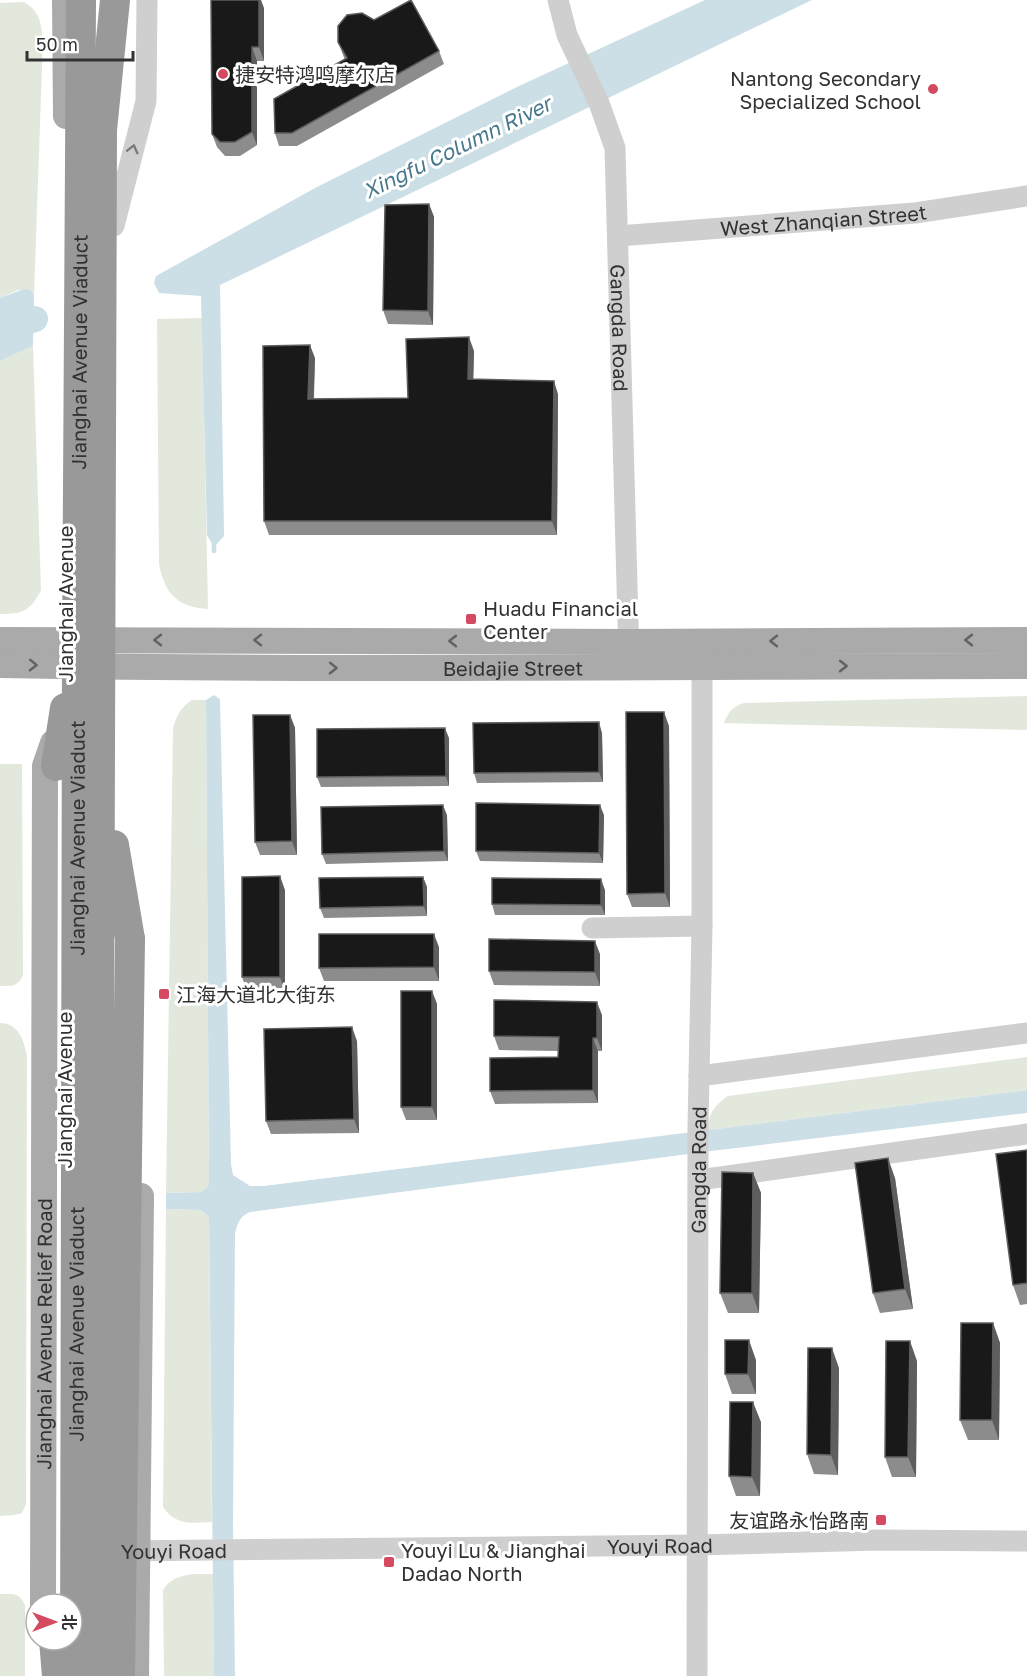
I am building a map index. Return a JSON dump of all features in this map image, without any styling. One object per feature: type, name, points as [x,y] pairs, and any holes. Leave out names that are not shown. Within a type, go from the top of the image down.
[{"type":"highway","name":"Jianghai Avenue Viaduct","points":[[75,1676],[81,0]]},
{"type":"highway","name":"Jianghai Avenue Viaduct","points":[[97,1676],[102,130],[111,3]]},
{"type":"highway","points":[[54,1592],[56,766],[65,708]]},
{"type":"highway","points":[[114,845],[135,938],[120,1676]]},
{"type":"highway","points":[[55,1652],[57,1676]]},
{"type":"main road","name":"Jianghai Avenue","points":[[61,1592],[53,1552],[65,708],[65,0]]},
{"type":"main road","points":[[111,3],[114,226],[114,845],[125,1551],[136,1676]]},
{"type":"main road","name":"Beidajie Street","points":[[0,640],[115,640],[630,654],[702,666],[1027,666]]},
{"type":"main road","name":"Beidajie Street","points":[[0,665],[115,668],[232,666],[429,669],[630,654],[1027,640]]},
{"type":"main road","points":[[111,1676],[125,1551],[144,996],[135,938]]},
{"type":"main road","points":[[45,1592],[53,1552]]},
{"type":"main road","points":[[43,1652],[43,1676]]},
{"type":"main road","points":[[62,1676],[63,1652]]},
{"type":"street","points":[[114,226],[146,101],[147,0]]},
{"type":"street","name":"Gangda Road","points":[[558,0],[567,35],[599,104],[615,147],[630,654]]},
{"type":"street","name":"West Zhanqian Street","points":[[618,236],[915,213],[1027,196]]},
{"type":"street","name":"Gangda Road","points":[[697,1676],[702,666]]},
{"type":"street","points":[[592,928],[702,926]]},
{"type":"street","points":[[699,1076],[1027,1033]]},
{"type":"street","points":[[699,1180],[1027,1134]]},
{"type":"street","name":"Youyi Road","points":[[53,1552],[238,1548],[388,1549],[697,1545],[890,1539],[1027,1541]]},
{"type":"shaded area","points":[[24,2],[33,9],[38,17],[43,38],[34,295],[30,290],[18,290],[0,298],[0,3]]},
{"type":"shaded area","points":[[202,318],[208,609],[188,605],[174,597],[165,583],[159,564],[157,319]]},
{"type":"shaded area","points":[[33,346],[41,590],[33,603],[25,610],[0,614],[0,361]]},
{"type":"shaded area","points":[[1027,696],[1027,730],[724,723],[731,710],[744,703]]},
{"type":"shaded area","points":[[192,700],[206,700],[209,1184],[208,1188],[201,1192],[166,1193],[173,728],[180,712]]},
{"type":"shaded area","points":[[0,764],[22,764],[23,975],[14,985],[0,986]]},
{"type":"shaded area","points":[[0,1023],[16,1029],[20,1034],[27,1056],[26,1504],[22,1513],[0,1516]]},
{"type":"shaded area","points":[[1027,1057],[1027,1090],[708,1130],[713,1110],[728,1096]]},
{"type":"shaded area","points":[[166,1209],[201,1210],[209,1217],[212,1522],[184,1522],[173,1518],[163,1507]]},
{"type":"shaded area","points":[[193,1574],[213,1574],[214,1676],[164,1676],[163,1590],[172,1580]]},
{"type":"shaded area","points":[[0,1594],[16,1595],[24,1603],[25,1676],[0,1676]]},
{"type":"water","points":[[705,0],[812,0],[220,285],[224,536],[214,547],[207,535],[201,296],[159,293],[154,283],[156,276],[317,187],[519,86]]},
{"type":"water","points":[[24,289],[30,290],[34,295],[33,346],[0,361],[0,298]]},
{"type":"water","points":[[214,695],[220,699],[231,1164],[233,1175],[250,1186],[1027,1090],[1027,1113],[711,1151],[250,1212],[241,1218],[235,1234],[233,1522],[235,1676],[214,1676],[209,1217],[201,1210],[166,1209],[166,1193],[201,1192],[209,1184],[206,700]]},
{"type":"building","points":[[211,0],[259,0],[259,47],[252,47],[252,132],[235,142],[220,142],[212,134]]},
{"type":"building","points":[[411,0],[439,51],[292,133],[275,133],[274,99],[347,58],[338,42],[338,26],[347,15],[362,13],[374,20]]},
{"type":"building","points":[[429,204],[428,311],[383,310],[385,205]]},
{"type":"building","points":[[469,337],[468,379],[554,381],[552,521],[264,521],[263,346],[310,345],[308,399],[408,398],[406,339]]},
{"type":"building","points":[[626,712],[664,712],[665,893],[627,894]]},
{"type":"building","points":[[253,715],[290,715],[292,841],[255,842]]},
{"type":"building","points":[[599,722],[599,772],[474,773],[473,723]]},
{"type":"building","points":[[445,728],[446,776],[317,777],[317,729]]},
{"type":"building","points":[[476,803],[600,805],[599,853],[476,851]]},
{"type":"building","points":[[443,805],[444,851],[322,854],[321,807]]},
{"type":"building","points":[[280,876],[280,977],[242,977],[242,877]]},
{"type":"building","points":[[423,877],[424,906],[320,908],[319,878]]},
{"type":"building","points":[[492,878],[601,879],[601,905],[492,904]]},
{"type":"building","points":[[319,934],[434,934],[434,967],[319,968]]},
{"type":"building","points":[[489,939],[595,941],[595,972],[489,971]]},
{"type":"building","points":[[401,991],[432,991],[432,1107],[401,1107]]},
{"type":"building","points":[[494,1000],[597,1002],[597,1038],[593,1038],[593,1090],[490,1091],[490,1058],[558,1057],[559,1037],[494,1036]]},
{"type":"building","points":[[352,1027],[354,1119],[266,1121],[264,1029]]},
{"type":"building","points":[[1027,1150],[1027,1283],[1013,1285],[996,1154]]},
{"type":"building","points":[[888,1158],[905,1289],[873,1293],[855,1163]]},
{"type":"building","points":[[722,1172],[753,1173],[752,1293],[720,1293]]},
{"type":"building","points":[[961,1323],[993,1323],[992,1420],[960,1420]]},
{"type":"building","points":[[725,1340],[749,1340],[748,1374],[725,1374]]},
{"type":"building","points":[[886,1341],[910,1341],[908,1457],[885,1457]]},
{"type":"building","points":[[808,1348],[832,1348],[831,1455],[807,1454]]},
{"type":"building","points":[[730,1402],[753,1402],[752,1477],[729,1476]]},
{"type":"waterway","name":"Xingfu Column River","points":[[0,330],[35,319]]},
{"type":"waterway","points":[[214,540],[214,551]]},
{"type":"place","name":"捷安特鸿鸣摩尔店","points":[[223,74]]},
{"type":"place","name":"Nantong Secondary Specialized School","points":[[933,89]]},
{"type":"place","name":"Huadu Financial Center","points":[[471,619]]},
{"type":"place","name":"江海大道北大街东","points":[[164,994]]},
{"type":"place","name":"友谊路永怡路南","points":[[881,1520]]},
{"type":"place","name":"Youyi Lu & Jianghai Dadao North","points":[[389,1562]]}]
